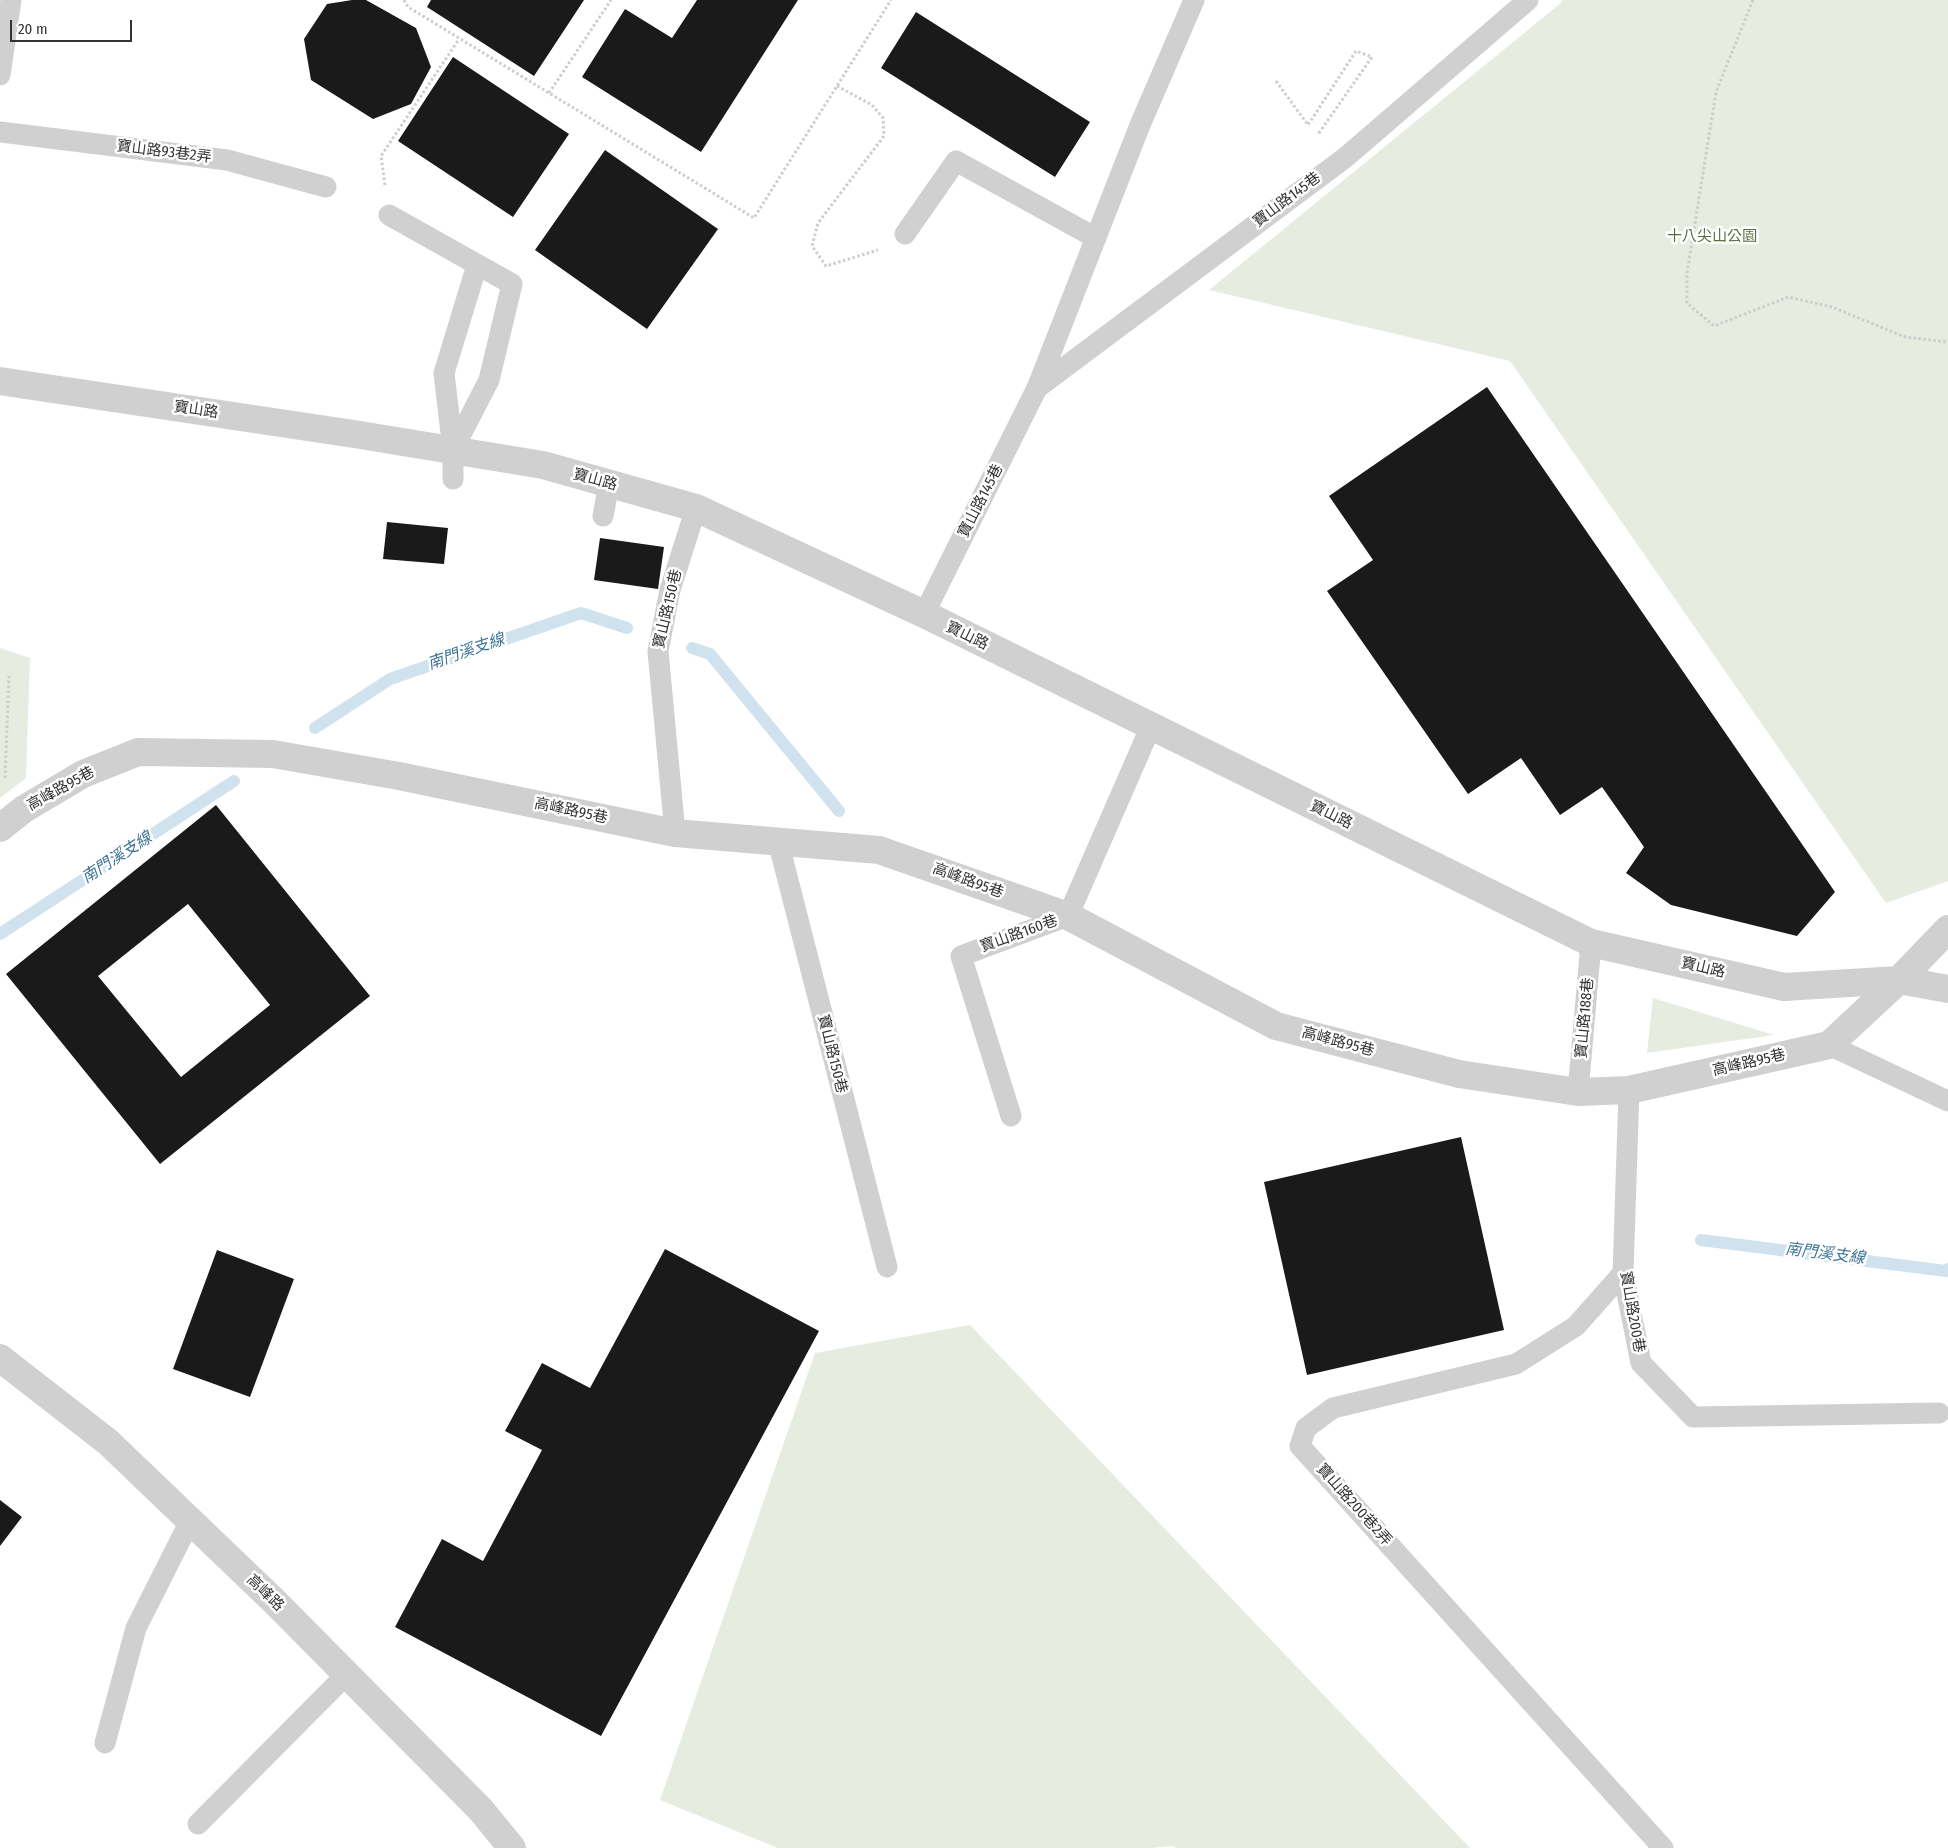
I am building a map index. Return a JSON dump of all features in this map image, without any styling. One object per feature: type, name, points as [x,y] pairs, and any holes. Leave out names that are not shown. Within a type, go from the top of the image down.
[{"type":"street","name":"寶山路","points":[[0,381],[543,465],[696,508],[924,614],[1591,943],[1784,987],[1899,980],[1948,989]]},
{"type":"street","name":"高峰路95巷","points":[[0,828],[24,810],[83,774],[138,752],[273,754],[399,776],[675,833],[879,850],[1068,916],[1276,1026],[1459,1074],[1578,1092],[1629,1090],[1829,1045]]},
{"type":"street","points":[[1829,1045],[1899,980],[1948,929]]},
{"type":"street","name":"高峰路","points":[[0,1358],[108,1442],[275,1602],[481,1810],[512,1848]]},
{"type":"lane","points":[[0,75],[11,0]]},
{"type":"lane","name":"寶山路145巷","points":[[924,614],[1037,388],[1140,125],[1194,0]]},
{"type":"lane","name":"寶山路145巷","points":[[1037,388],[1346,157],[1528,0]]},
{"type":"lane","name":"寶山路93巷2弄","points":[[0,132],[228,160],[326,187]]},
{"type":"lane","points":[[905,234],[956,161],[1096,238]]},
{"type":"lane","points":[[389,215],[512,284],[489,380],[454,450]]},
{"type":"lane","points":[[453,478],[454,450],[444,373],[478,265]]},
{"type":"lane","points":[[603,516],[609,484]]},
{"type":"lane","name":"寶山路150巷","points":[[675,833],[658,651],[670,590],[696,508]]},
{"type":"lane","name":"寶山路160巷","points":[[1011,1116],[961,956],[1068,916],[1151,726]]},
{"type":"lane","name":"寶山路150巷","points":[[778,841],[887,1267]]},
{"type":"lane","name":"寶山路188巷","points":[[1578,1092],[1591,943]]},
{"type":"lane","points":[[1829,1045],[1948,1101]]},
{"type":"lane","name":"寶山路200巷","points":[[1629,1090],[1623,1273],[1641,1363],[1693,1417],[1939,1413]]},
{"type":"lane","name":"寶山路200巷2弄","points":[[1623,1273],[1576,1326],[1516,1364],[1334,1408],[1306,1428],[1300,1446],[1663,1848]]},
{"type":"lane","points":[[105,1743],[136,1628],[190,1521]]},
{"type":"lane","points":[[198,1824],[346,1675]]},
{"type":"path","points":[[404,0],[408,7],[459,39],[754,218],[891,0]]},
{"type":"path","points":[[549,93],[610,0]]},
{"type":"path","points":[[1753,0],[1716,92],[1687,273],[1687,303],[1714,326],[1788,297],[1832,307],[1905,337],[1948,342]]},
{"type":"path","points":[[389,215],[382,156],[459,39]]},
{"type":"path","points":[[1276,82],[1308,125],[1356,51],[1372,58],[1319,133],[1346,157]]},
{"type":"path","points":[[837,86],[872,105],[883,118],[884,136],[818,223],[812,246],[826,266],[872,254],[905,234]]},
{"type":"path","points":[[0,784],[5,780],[9,676]]},
{"type":"green space","name":"十八尖山公園","points":[[1562,0],[1948,0],[1948,881],[1886,903],[1510,361],[1209,290],[1561,3]]},
{"type":"green space","points":[[0,648],[30,658],[26,778],[0,798]]},
{"type":"green space","points":[[1653,998],[1774,1035],[1647,1053]]},
{"type":"green space","points":[[970,1325],[1470,1848],[1176,1848],[1173,1846],[1151,1848],[778,1848],[660,1800],[815,1353]]},
{"type":"building","points":[[366,0],[416,28],[431,67],[411,104],[373,119],[311,80],[304,39],[327,4]]},
{"type":"building","points":[[431,0],[584,0],[534,76],[427,7]]},
{"type":"building","points":[[697,0],[798,0],[701,152],[582,77],[625,9],[672,38]]},
{"type":"building","points":[[916,12],[1090,122],[1055,177],[881,68]]},
{"type":"building","points":[[453,57],[569,134],[513,217],[398,141]]},
{"type":"building","points":[[605,150],[718,229],[647,329],[535,250]]},
{"type":"building","points":[[1487,387],[1835,892],[1797,936],[1671,905],[1626,873],[1644,847],[1602,787],[1560,815],[1521,758],[1468,794],[1327,591],[1373,560],[1329,496]]},
{"type":"building","points":[[387,522],[448,528],[444,564],[383,559]]},
{"type":"building","points":[[600,538],[664,547],[658,589],[594,580]]},
{"type":"building","points":[[216,805],[370,996],[160,1164],[6,974]],"holes":[[[188,904],[270,1005],[181,1077],[98,976]]]},
{"type":"building","points":[[1461,1137],[1504,1330],[1307,1375],[1264,1182]]},
{"type":"building","points":[[665,1249],[819,1331],[601,1736],[395,1627],[442,1539],[483,1561],[542,1450],[505,1431],[542,1363],[590,1388]]},
{"type":"building","points":[[217,1250],[294,1279],[250,1397],[173,1369]]},
{"type":"building","points":[[0,1500],[22,1517],[0,1546]]},
{"type":"waterway","name":"南門溪支線","points":[[315,728],[390,679],[581,613],[627,628]]},
{"type":"waterway","name":"南門溪支線","points":[[692,648],[710,654],[839,811]]},
{"type":"waterway","name":"南門溪支線","points":[[0,934],[234,781]]},
{"type":"waterway","name":"南門溪支線","points":[[1701,1240],[1946,1271],[1948,1269]]}]
